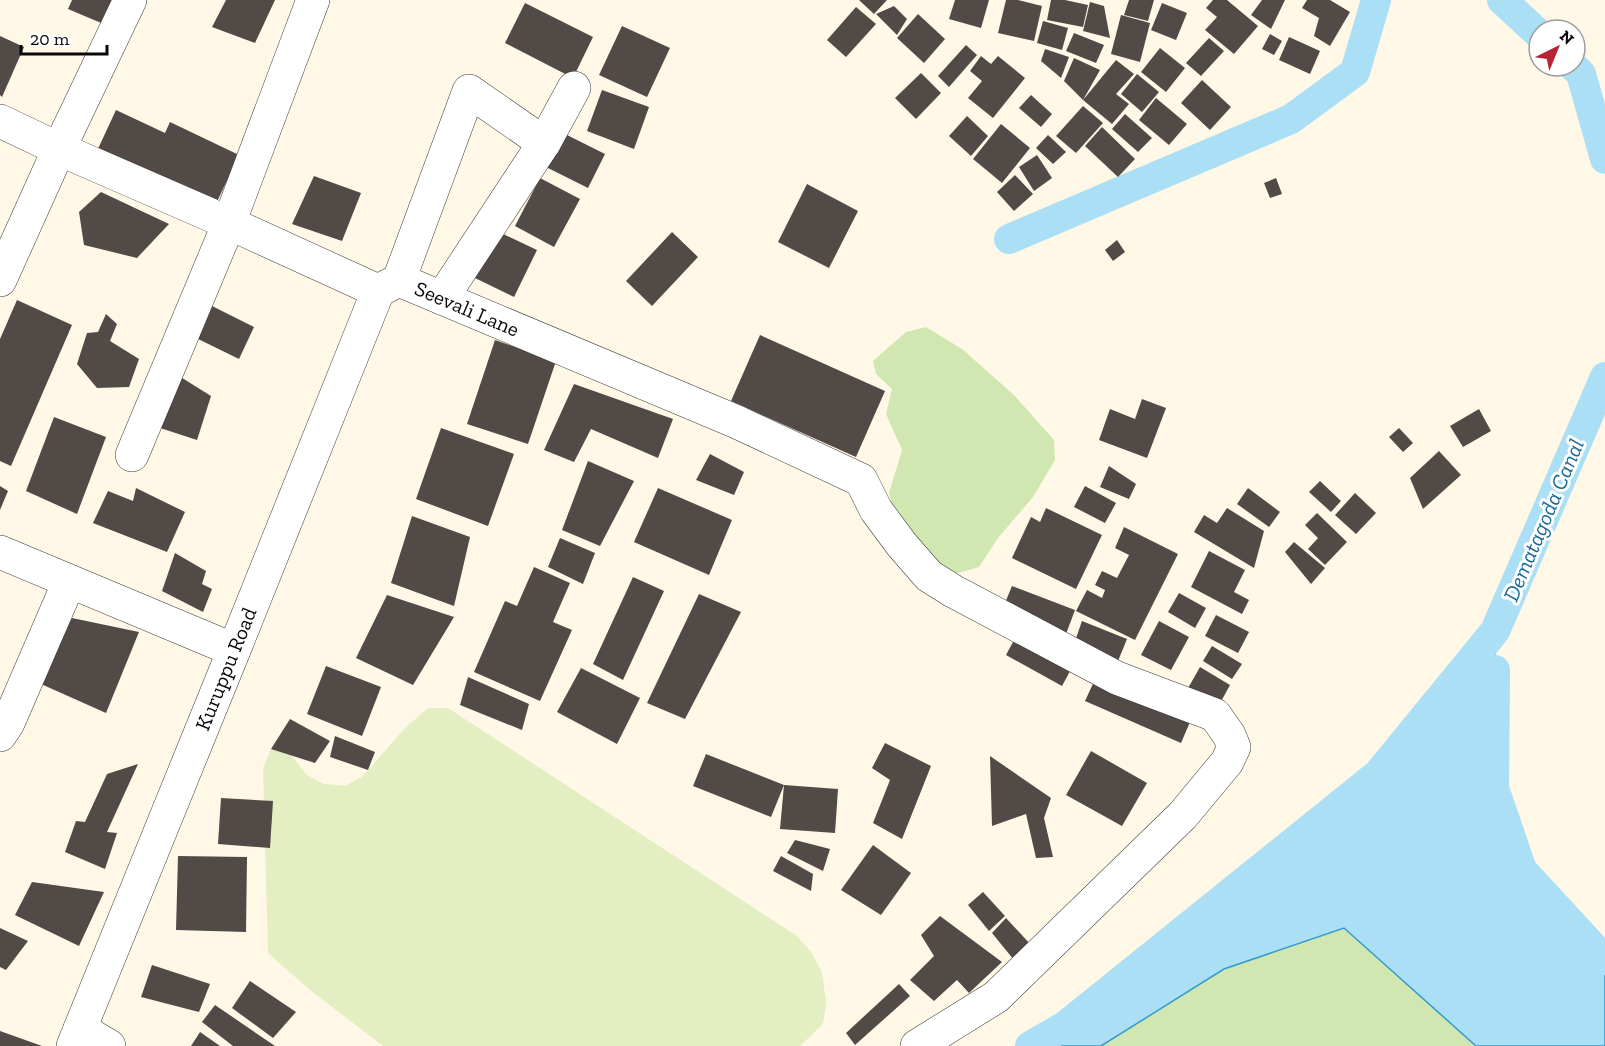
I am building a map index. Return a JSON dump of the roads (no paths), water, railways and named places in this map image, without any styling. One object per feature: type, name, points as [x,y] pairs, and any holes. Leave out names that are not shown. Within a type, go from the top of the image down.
[{"type":"street","points":[[0,280],[129,0]]},
{"type":"street","points":[[132,455],[229,223],[313,0]]},
{"type":"street","points":[[442,298],[544,143],[574,88]]},
{"type":"street","name":"Kuruppu Road","points":[[77,1037],[234,650],[469,91],[544,143]]},
{"type":"street","name":"Seevali Lane","points":[[0,121],[58,150],[229,223],[388,286],[442,298],[737,422],[839,468],[861,480],[876,510],[929,576],[1117,678],[1215,715],[1230,735],[1234,747],[1227,762],[1183,815],[996,998],[917,1046]]},
{"type":"street","points":[[0,552],[234,650]]},
{"type":"street","points":[[0,735],[8,723],[69,582]]},
{"type":"street","points":[[77,1037],[109,1046]]},
{"type":"water","points":[[1495,631],[1494,788],[1522,870],[1605,960],[1605,1046],[1476,1046],[1344,928],[1224,969],[1101,1046],[1030,1046],[1065,1026],[1378,774]]},
{"type":"waterway","points":[[1009,239],[1291,119],[1355,72],[1376,0]]},
{"type":"waterway","name":"Dematagoda Canal","points":[[1502,0],[1527,23]]},
{"type":"waterway","name":"Dematagoda Canal","points":[[1582,78],[1605,159]]},
{"type":"waterway","points":[[1030,1046],[1065,1026],[1378,774],[1495,631],[1605,377]]},
{"type":"waterway","points":[[1495,670],[1494,788],[1522,870],[1605,960]]}]
